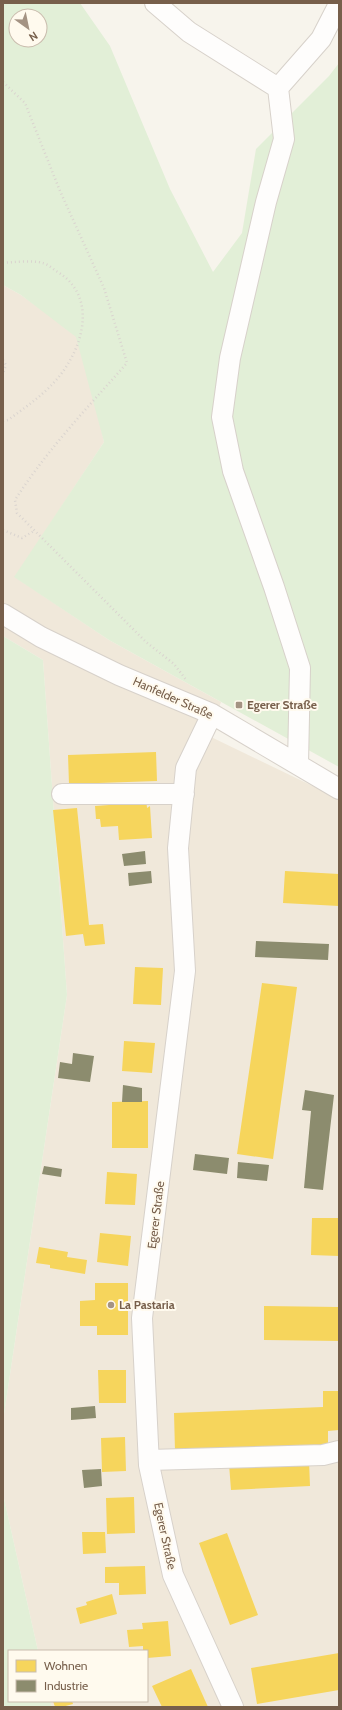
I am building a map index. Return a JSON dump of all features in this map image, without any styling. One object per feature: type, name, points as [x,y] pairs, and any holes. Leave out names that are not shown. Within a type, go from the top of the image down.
[{"type":"street","points":[[155,3],[190,32],[278,88]]},
{"type":"street","points":[[298,764],[300,668],[274,587],[233,471],[222,417],[230,358],[266,202],[284,139],[278,88],[321,39],[339,4]]},
{"type":"street","name":"Hanfelder Straße","points":[[3,614],[41,637],[112,671],[212,714],[339,789]]},
{"type":"street","name":"Egerer Straße","points":[[212,714],[186,768],[178,848],[185,971],[142,1318],[149,1460],[173,1575],[233,1707]]},
{"type":"street","points":[[62,794],[184,794]]},
{"type":"street","points":[[149,1460],[323,1455],[339,1451]]},
{"type":"path","points":[[3,82],[25,103],[60,191],[104,288],[127,363],[66,431],[15,500],[17,513],[146,642],[174,664],[188,683]]},
{"type":"path","points":[[3,263],[43,263],[64,276],[79,294],[83,315],[81,338],[66,367],[42,396],[8,420],[3,421]]},
{"type":"path","points":[[3,360],[6,365],[3,373]]},
{"type":"path","points":[[3,530],[22,538],[34,531]]},
{"type":"shaded area","points":[[3,285],[21,295],[81,338],[104,442],[15,577],[109,640],[221,702],[209,736],[339,800],[339,1707],[52,1707],[50,1702],[148,1702],[148,1650],[38,1650],[3,1494],[3,1421],[67,995],[43,660],[3,636]]},
{"type":"green space","points":[[3,3],[80,3],[110,46],[170,189],[213,272],[242,233],[256,149],[329,76],[339,63],[339,767],[109,640],[14,577],[104,442],[76,337],[21,295],[3,285]]},
{"type":"green space","points":[[3,636],[43,660],[67,995],[3,1421]]},
{"type":"green space","points":[[3,1494],[38,1650],[8,1650],[8,1702],[50,1702],[52,1707],[3,1707]]},
{"type":"building: Wohnen","points":[[156,752],[157,781],[69,784],[68,755]]},
{"type":"building: Wohnen","points":[[146,797],[147,808],[150,806],[152,838],[119,840],[118,826],[101,827],[100,819],[96,819],[95,806],[123,804],[122,799]]},
{"type":"building: Wohnen","points":[[77,808],[89,925],[103,924],[105,944],[85,946],[83,934],[66,936],[53,810]]},
{"type":"building: Wohnen","points":[[285,871],[339,874],[339,906],[283,903]]},
{"type":"building: Wohnen","points":[[135,967],[163,968],[161,1005],[133,1004]]},
{"type":"building: Wohnen","points":[[262,983],[297,987],[273,1159],[237,1154]]},
{"type":"building: Wohnen","points":[[124,1041],[155,1043],[152,1073],[122,1071]]},
{"type":"building: Wohnen","points":[[148,1101],[148,1148],[112,1148],[112,1102]]},
{"type":"building: Wohnen","points":[[107,1172],[137,1174],[135,1205],[105,1204]]},
{"type":"building: Wohnen","points":[[312,1218],[339,1218],[339,1256],[311,1255]]},
{"type":"building: Wohnen","points":[[100,1233],[131,1236],[128,1266],[97,1262]]},
{"type":"building: Wohnen","points":[[39,1247],[68,1252],[67,1257],[87,1260],[85,1274],[50,1268],[50,1265],[36,1263]]},
{"type":"building: Wohnen","points":[[95,1283],[128,1283],[128,1335],[97,1335],[97,1326],[80,1326],[80,1301],[95,1300]]},
{"type":"building: Wohnen","points":[[264,1306],[339,1307],[339,1341],[264,1340]]},
{"type":"building: Wohnen","points":[[98,1370],[126,1370],[126,1403],[99,1403]]},
{"type":"building: Wohnen","points":[[323,1391],[339,1391],[339,1430],[328,1431],[328,1445],[175,1451],[174,1413],[323,1407]]},
{"type":"building: Wohnen","points":[[125,1437],[126,1471],[102,1472],[101,1438]]},
{"type":"building: Wohnen","points":[[309,1460],[310,1486],[231,1490],[229,1464]]},
{"type":"building: Wohnen","points":[[134,1497],[135,1533],[107,1534],[106,1498]]},
{"type":"building: Wohnen","points":[[82,1532],[105,1532],[106,1553],[83,1554]]},
{"type":"building: Wohnen","points":[[227,1533],[258,1615],[230,1625],[199,1543]]},
{"type":"building: Wohnen","points":[[145,1566],[146,1594],[119,1595],[119,1583],[105,1583],[105,1567]]},
{"type":"building: Wohnen","points":[[112,1594],[117,1614],[80,1624],[76,1608],[87,1605],[86,1602]]},
{"type":"building: Wohnen","points":[[168,1621],[171,1656],[148,1658],[148,1650],[143,1650],[143,1646],[129,1647],[127,1630],[143,1629],[142,1623]]},
{"type":"building: Wohnen","points":[[339,1653],[339,1690],[257,1704],[251,1668]]},
{"type":"building: Wohnen","points":[[191,1669],[208,1707],[162,1707],[152,1686]]},
{"type":"building: Wohnen","points":[[53,1702],[72,1702],[73,1704],[62,1707],[55,1707]]},
{"type":"building: Industrie","points":[[145,851],[146,864],[124,866],[122,854]]},
{"type":"building: Industrie","points":[[151,871],[152,883],[129,886],[128,873]]},
{"type":"building: Industrie","points":[[256,941],[329,944],[328,960],[255,957]]},
{"type":"building: Industrie","points":[[73,1053],[94,1056],[90,1082],[58,1078],[60,1062],[72,1064]]},
{"type":"building: Industrie","points":[[123,1085],[142,1088],[142,1102],[122,1102]]},
{"type":"building: Industrie","points":[[305,1090],[334,1095],[323,1190],[304,1188],[311,1111],[302,1110]]},
{"type":"building: Industrie","points":[[195,1154],[229,1158],[227,1174],[193,1170]]},
{"type":"building: Industrie","points":[[238,1162],[269,1165],[267,1181],[237,1178]]},
{"type":"building: Industrie","points":[[44,1166],[62,1169],[61,1177],[42,1174]]},
{"type":"building: Industrie","points":[[95,1406],[96,1418],[71,1420],[71,1408]]},
{"type":"building: Industrie","points":[[101,1469],[102,1486],[84,1488],[82,1470]]},
{"type":"place","name":"Egerer Straße","points":[[239,705]]},
{"type":"place","name":"La Pastaria","points":[[111,1305]]}]
